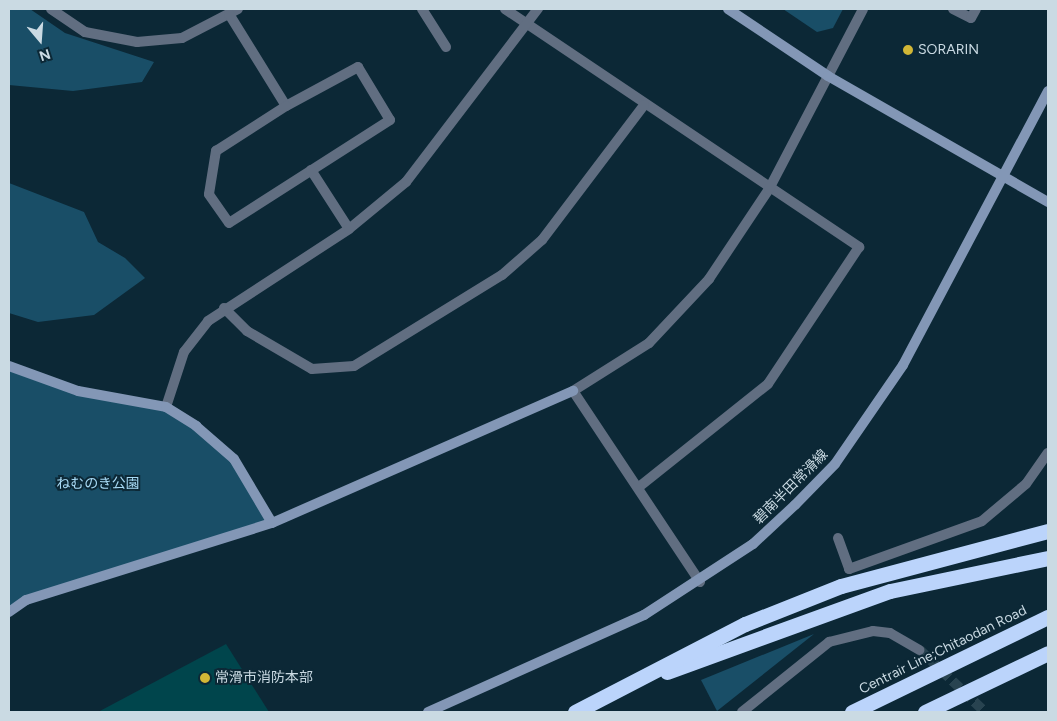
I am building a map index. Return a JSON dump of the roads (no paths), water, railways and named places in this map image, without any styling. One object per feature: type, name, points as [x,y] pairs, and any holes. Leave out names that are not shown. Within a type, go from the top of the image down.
[{"type":"highway","points":[[575,712],[745,624],[841,586],[1048,531]]},
{"type":"highway","points":[[637,681],[890,591],[1048,558]]},
{"type":"highway","name":"Centrair Line;Chitaodan Road","points":[[852,712],[1048,617]]},
{"type":"highway","points":[[925,712],[1048,653]]},
{"type":"street","points":[[51,9],[84,32],[137,42],[182,38],[238,9]]},
{"type":"street","points":[[422,9],[446,47]]},
{"type":"street","points":[[505,9],[644,105],[859,247],[768,384],[639,487]]},
{"type":"street","points":[[166,407],[184,352],[224,308],[349,229],[406,182],[538,9]]},
{"type":"street","points":[[728,9],[828,76],[1048,202]]},
{"type":"street","points":[[9,612],[26,600],[272,523],[573,391],[649,343],[710,279],[769,189],[863,9]]},
{"type":"street","points":[[953,9],[971,18],[976,9]]},
{"type":"street","points":[[229,14],[286,106]]},
{"type":"street","points":[[358,68],[390,120],[229,223],[209,194],[216,151],[286,106],[358,68]]},
{"type":"street","name":"碧南半田常滑線","points":[[428,712],[592,642],[700,582],[753,544],[795,505],[870,418],[1005,176],[1048,91]]},
{"type":"street","points":[[224,308],[247,331],[312,368],[354,366],[502,275],[542,240],[595,175],[644,105]]},
{"type":"street","points":[[311,170],[349,229]]},
{"type":"street","points":[[9,366],[78,391],[166,407],[196,426],[234,459],[272,523]]},
{"type":"street","points":[[573,391],[639,487],[700,582]]},
{"type":"street","points":[[838,538],[849,569],[982,522],[1026,484],[1048,453]]},
{"type":"street","points":[[742,712],[829,642],[873,631],[890,633],[920,650]]},
{"type":"tunnel","points":[[920,650],[985,712]]},
{"type":"place","name":"SORARIN","points":[[908,50]]},
{"type":"place","name":"常滑市消防本部","points":[[205,678]]},
{"type":"park label","name":"ねむのき公園","points":[[98,484]]}]
